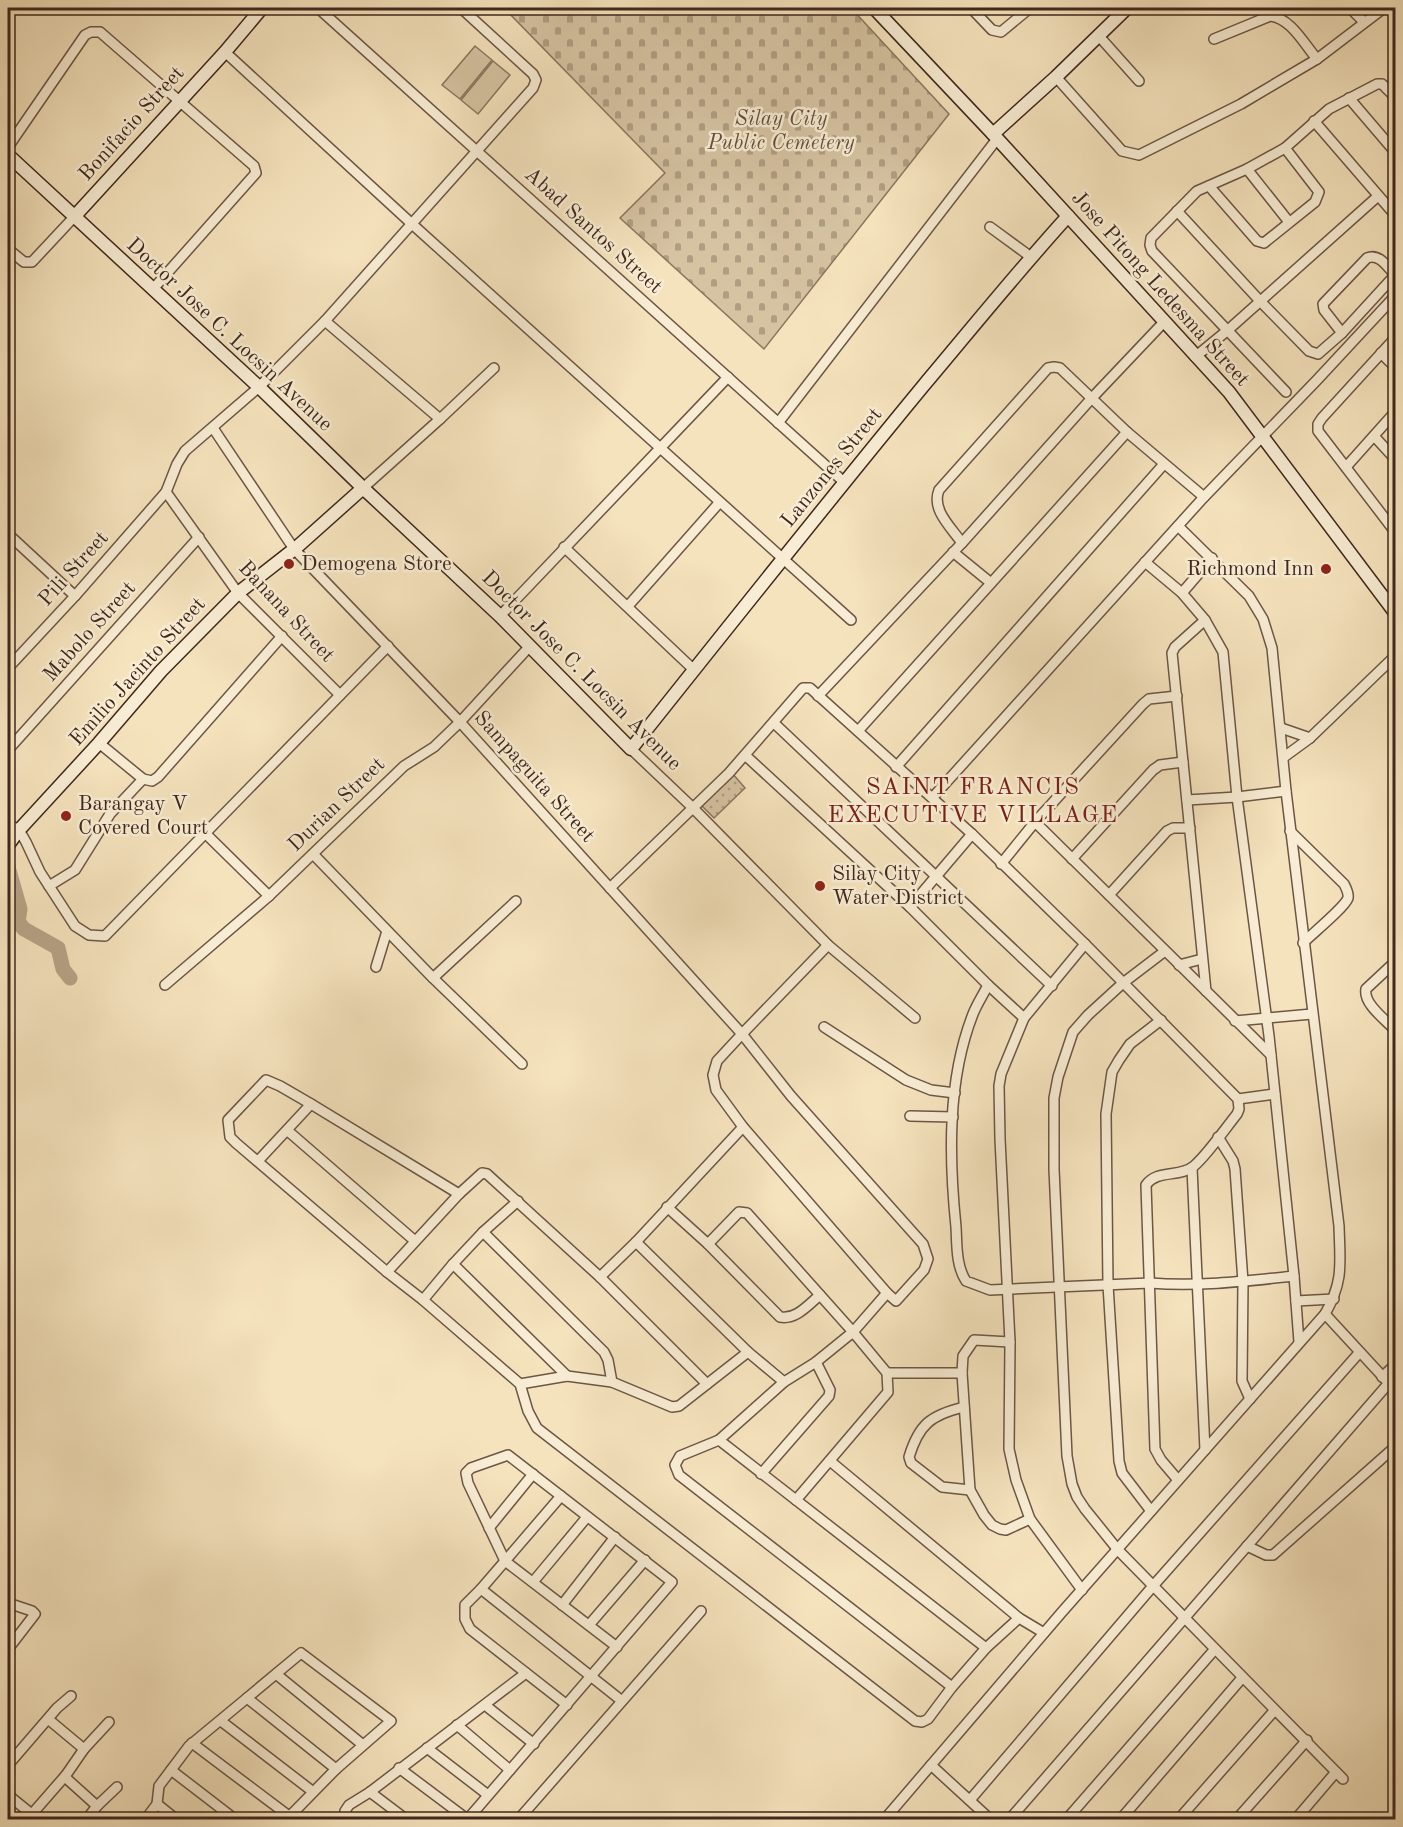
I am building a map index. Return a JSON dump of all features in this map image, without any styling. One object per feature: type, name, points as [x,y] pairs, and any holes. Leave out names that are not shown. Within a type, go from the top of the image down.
[{"type":"street","name":"Bonifacio Street","points":[[8,249],[28,263],[36,259],[225,52],[262,8]]},
{"type":"street","name":"Abad Santos Street","points":[[318,8],[844,482]]},
{"type":"street","name":"Pili Street","points":[[8,668],[166,492],[185,451],[259,387],[326,321],[533,88],[536,80],[533,74],[460,8]]},
{"type":"street","name":"Jose Pitong Ledesma Street","points":[[874,8],[995,136],[1229,392],[1395,613]]},
{"type":"street","points":[[971,8],[992,30],[1001,32],[1030,8]]},
{"type":"street","points":[[778,423],[995,136],[1126,8]]},
{"type":"street","points":[[1350,8],[1364,22]]},
{"type":"street","points":[[1056,77],[1122,151],[1139,155],[1241,104],[1317,58],[1384,8]]},
{"type":"street","points":[[1214,39],[1270,16],[1278,17],[1286,21],[1317,58]]},
{"type":"street","points":[[8,147],[85,35],[100,32],[254,166],[256,173],[153,289]]},
{"type":"street","points":[[1098,35],[1139,81]]},
{"type":"street","points":[[225,52],[719,503],[851,620]]},
{"type":"street","points":[[1286,392],[1152,251],[1151,238],[1197,191],[1247,169],[1285,148],[1314,121],[1349,98],[1377,84],[1382,84],[1395,98]]},
{"type":"street","points":[[1349,98],[1395,153]]},
{"type":"street","points":[[1314,121],[1395,216]]},
{"type":"street","points":[[1209,186],[1257,241],[1264,243],[1315,202],[1319,192],[1285,148]]},
{"type":"street","name":"Doctor Jose C. Locsin Avenue","points":[[8,154],[259,387],[500,616],[828,945],[915,1018]]},
{"type":"street","points":[[1247,169],[1289,222]]},
{"type":"street","points":[[1195,357],[1377,197]]},
{"type":"street","points":[[1177,210],[1260,301],[1313,353],[1318,354],[1342,333],[1395,274],[1378,257],[1367,258],[1323,304],[1324,310],[1342,333]]},
{"type":"street","name":"Lanzones Street","points":[[631,749],[844,482],[1031,257],[1068,216]]},
{"type":"street","points":[[990,227],[1031,257]]},
{"type":"street","points":[[933,797],[1204,497],[1395,295]]},
{"type":"street","points":[[326,321],[440,419]]},
{"type":"street","points":[[818,696],[962,543],[1091,399],[1164,322]]},
{"type":"street","points":[[1395,337],[1318,424],[1318,431],[1395,533]]},
{"type":"street","points":[[1381,353],[1395,369]]},
{"type":"street","points":[[363,488],[494,368]]},
{"type":"street","points":[[962,543],[938,510],[939,490],[1048,368],[1060,368],[1127,432],[1204,497]]},
{"type":"street","points":[[500,616],[728,377]]},
{"type":"street","points":[[1346,467],[1395,411]]},
{"type":"street","name":"Sampaguita Street","points":[[213,428],[294,549],[460,722],[742,1034],[791,1096],[923,1244],[927,1259],[924,1270],[896,1301],[887,1293]]},
{"type":"street","points":[[858,731],[1127,432]]},
{"type":"street","points":[[1374,436],[1395,460]]},
{"type":"street","points":[[896,767],[1164,464]]},
{"type":"street","name":"Emilio Jacinto Street","points":[[8,845],[13,827],[99,743],[161,671],[238,593],[294,549],[363,488]]},
{"type":"street","name":"Banana Street","points":[[166,492],[238,593],[340,695]]},
{"type":"street","points":[[628,606],[719,503]]},
{"type":"street","points":[[884,1820],[1044,1633],[1325,1314],[1334,1299],[1341,1274],[1339,1226],[1311,1014],[1272,648],[1263,619],[1250,596],[1178,526]]},
{"type":"street","points":[[8,534],[75,596]]},
{"type":"street","name":"Mabolo Street","points":[[8,750],[199,537]]},
{"type":"street","points":[[564,547],[693,669]]},
{"type":"street","points":[[953,552],[991,583]]},
{"type":"street","points":[[1182,593],[1212,558]]},
{"type":"street","points":[[1145,562],[1182,593],[1205,620],[1223,652],[1237,797],[1275,1094],[1299,1342]]},
{"type":"street","points":[[1205,620],[1175,647],[1172,653],[1206,991]]},
{"type":"street","points":[[99,743],[143,779],[152,781],[282,636]]},
{"type":"street","points":[[13,827],[75,926],[89,935],[105,936],[388,646]]},
{"type":"street","name":"Durian Street","points":[[165,985],[269,896],[404,766],[434,747],[530,646]]},
{"type":"street","points":[[1284,757],[1310,738],[1392,659],[1395,653]]},
{"type":"street","points":[[610,888],[729,773],[804,688],[810,688],[972,834],[1085,944],[1238,1099],[1237,1114],[1192,1168],[1156,1176],[1146,1185],[1155,1449],[1178,1480]]},
{"type":"street","points":[[1001,864],[1035,822],[1143,704],[1149,699],[1177,696]]},
{"type":"street","points":[[774,723],[1052,986]]},
{"type":"street","points":[[1281,728],[1310,738]]},
{"type":"street","points":[[745,755],[910,907],[988,985],[1024,1017]]},
{"type":"street","points":[[1072,859],[1153,770],[1160,765],[1183,762]]},
{"type":"street","points":[[49,886],[75,870],[110,814],[143,779]]},
{"type":"street","points":[[1187,800],[1286,791]]},
{"type":"street","points":[[1035,822],[1270,1056]]},
{"type":"street","points":[[1109,895],[1167,831],[1173,828],[1190,828]]},
{"type":"street","points":[[1290,831],[1348,890],[1348,897],[1342,906],[1303,943]]},
{"type":"street","points":[[206,834],[269,896]]},
{"type":"street","points":[[910,907],[972,834]]},
{"type":"street","points":[[312,854],[433,978],[522,1064]]},
{"type":"street","points":[[433,978],[516,901]]},
{"type":"street","points":[[376,967],[387,931]]},
{"type":"street","points":[[1082,1590],[1030,1519],[1016,1480],[1010,1449],[1010,1342],[999,1086],[1001,1074],[1024,1017],[1085,944]]},
{"type":"street","points":[[828,945],[717,1061],[713,1075],[716,1090],[743,1127],[887,1293],[853,1332],[816,1362],[784,1382],[719,1440],[680,1456],[675,1465],[679,1474],[952,1687]]},
{"type":"street","points":[[1165,951],[1124,983],[1088,1015],[1073,1032],[1058,1077],[1054,1098],[1053,1169],[1067,1456],[1072,1484],[1085,1509],[1118,1550],[1340,1776],[1295,1820]]},
{"type":"street","points":[[1179,965],[1203,958]]},
{"type":"street","points":[[1394,965],[1366,989],[1365,995],[1368,1002],[1395,1030]]},
{"type":"street","points":[[988,985],[970,1023],[964,1044],[953,1117],[954,1206],[960,1269],[966,1281],[990,1290],[1150,1283],[1175,1285],[1243,1282],[1294,1276]]},
{"type":"street","points":[[1235,1021],[1311,1014]]},
{"type":"street","points":[[1151,1511],[1122,1473],[1108,1285],[1106,1114],[1112,1072],[1130,1044],[1161,1020]]},
{"type":"street","points":[[824,1028],[906,1080],[932,1090],[955,1093]]},
{"type":"street","points":[[459,1194],[311,1104],[266,1080],[228,1120],[230,1137],[520,1384],[528,1411],[537,1428],[915,1721],[922,1722],[928,1719],[986,1648],[1019,1618]]},
{"type":"street","points":[[1238,1099],[1275,1094]]},
{"type":"street","points":[[258,1161],[311,1104]]},
{"type":"street","points":[[910,1116],[953,1117]]},
{"type":"street","points":[[600,1277],[636,1242],[743,1127]]},
{"type":"street","points":[[288,1131],[415,1241]]},
{"type":"street","points":[[1218,1137],[1233,1161],[1235,1169],[1243,1282],[1242,1381],[1250,1399]]},
{"type":"street","points":[[1192,1168],[1205,1450]]},
{"type":"street","points":[[387,1272],[459,1194],[482,1173],[494,1179],[600,1277],[707,1384]]},
{"type":"street","points":[[423,1300],[453,1263],[518,1201]]},
{"type":"street","points":[[667,1207],[708,1244],[780,1317],[794,1316],[820,1295]]},
{"type":"street","points":[[708,1244],[739,1212],[747,1213],[887,1373],[888,1392],[796,1500]]},
{"type":"street","points":[[483,1232],[604,1352],[608,1360],[612,1382]]},
{"type":"street","points":[[636,1242],[748,1352],[784,1382]]},
{"type":"street","points":[[453,1263],[567,1376]]},
{"type":"street","points":[[1296,1301],[1334,1299]]},
{"type":"street","points":[[1325,1314],[1389,1384]]},
{"type":"street","points":[[1010,1342],[974,1340],[963,1356],[962,1373],[970,1490],[984,1515],[992,1525],[1000,1529],[1006,1530],[1030,1519]]},
{"type":"street","points":[[520,1384],[567,1376],[612,1382],[672,1407],[679,1407],[748,1352]]},
{"type":"street","points":[[970,1800],[1153,1586],[1359,1353]]},
{"type":"street","points":[[762,1474],[829,1396],[830,1389],[816,1362]]},
{"type":"street","points":[[1009,1820],[1389,1384],[1395,1364]]},
{"type":"street","points":[[887,1373],[962,1373]]},
{"type":"street","points":[[964,1407],[938,1414],[921,1426],[909,1457],[911,1463],[942,1487],[970,1490]]},
{"type":"street","points":[[719,1440],[986,1648]]},
{"type":"street","points":[[1247,1546],[1266,1555],[1273,1555],[1395,1446]]},
{"type":"street","points":[[399,1768],[467,1819],[592,1677],[672,1582],[508,1455],[471,1468],[466,1473],[468,1483],[505,1561],[617,1647]]},
{"type":"street","points":[[830,1461],[1019,1618],[1044,1633]]},
{"type":"street","points":[[489,1528],[533,1474]]},
{"type":"street","points":[[561,1496],[465,1605],[465,1618],[470,1629],[567,1705]]},
{"type":"street","points":[[533,1582],[587,1517]]},
{"type":"street","points":[[562,1605],[615,1537]]},
{"type":"street","points":[[589,1625],[645,1560]]},
{"type":"street","points":[[481,1589],[622,1701]]},
{"type":"street","points":[[8,1604],[35,1614],[8,1649]]},
{"type":"street","points":[[518,1820],[700,1611]]},
{"type":"street","points":[[1070,1818],[1215,1649]]},
{"type":"street","points":[[145,1820],[157,1804],[159,1786],[192,1743],[301,1653],[391,1721],[312,1791],[287,1818],[192,1743]]},
{"type":"street","points":[[350,1820],[345,1811],[350,1805],[485,1705],[525,1672]]},
{"type":"street","points":[[276,1674],[363,1745]]},
{"type":"street","points":[[1120,1820],[1242,1678]]},
{"type":"street","points":[[8,1765],[71,1696]]},
{"type":"street","points":[[247,1698],[336,1769]]},
{"type":"street","points":[[485,1705],[534,1744]]},
{"type":"street","points":[[1178,1820],[1274,1711]]},
{"type":"street","points":[[48,1719],[84,1749]]},
{"type":"street","points":[[221,1720],[312,1791]]},
{"type":"street","points":[[8,1795],[35,1817],[84,1749],[109,1722]]},
{"type":"street","points":[[457,1725],[510,1770]]},
{"type":"street","points":[[1236,1820],[1306,1740]]},
{"type":"street","points":[[428,1748],[488,1795]]},
{"type":"street","points":[[931,1765],[991,1820]]},
{"type":"street","points":[[171,1770],[236,1820]]},
{"type":"street","points":[[66,1775],[67,1779],[97,1806]]},
{"type":"street","points":[[86,1820],[117,1787]]},
{"type":"street","points":[[370,1792],[407,1820]]},
{"type":"street","points":[[157,1804],[177,1820]]},
{"type":"green space","name":"Silay City Public Cemetery","points":[[504,8],[851,8],[949,114],[764,349],[620,218],[665,173]]},
{"type":"green space","points":[[475,46],[492,60],[460,99],[442,85]]},
{"type":"green space","points":[[493,61],[510,75],[478,114],[461,100]]},
{"type":"green space","points":[[732,773],[745,788],[714,818],[700,804]]},
{"type":"waterway","points":[[8,867],[20,909],[18,922],[24,929],[58,948],[63,969],[70,978]]},
{"type":"place","name":"Demogena Store","points":[[289,564]]},
{"type":"place","name":"Richmond Inn","points":[[1326,569]]},
{"type":"place","name":"Barangay V Covered Court","points":[[66,816]]},
{"type":"place","name":"Silay City Water District","points":[[820,886]]},
{"type":"district","name":"SAINT FRANCIS EXECUTIVE VILLAGE","points":[[973,802]]}]
